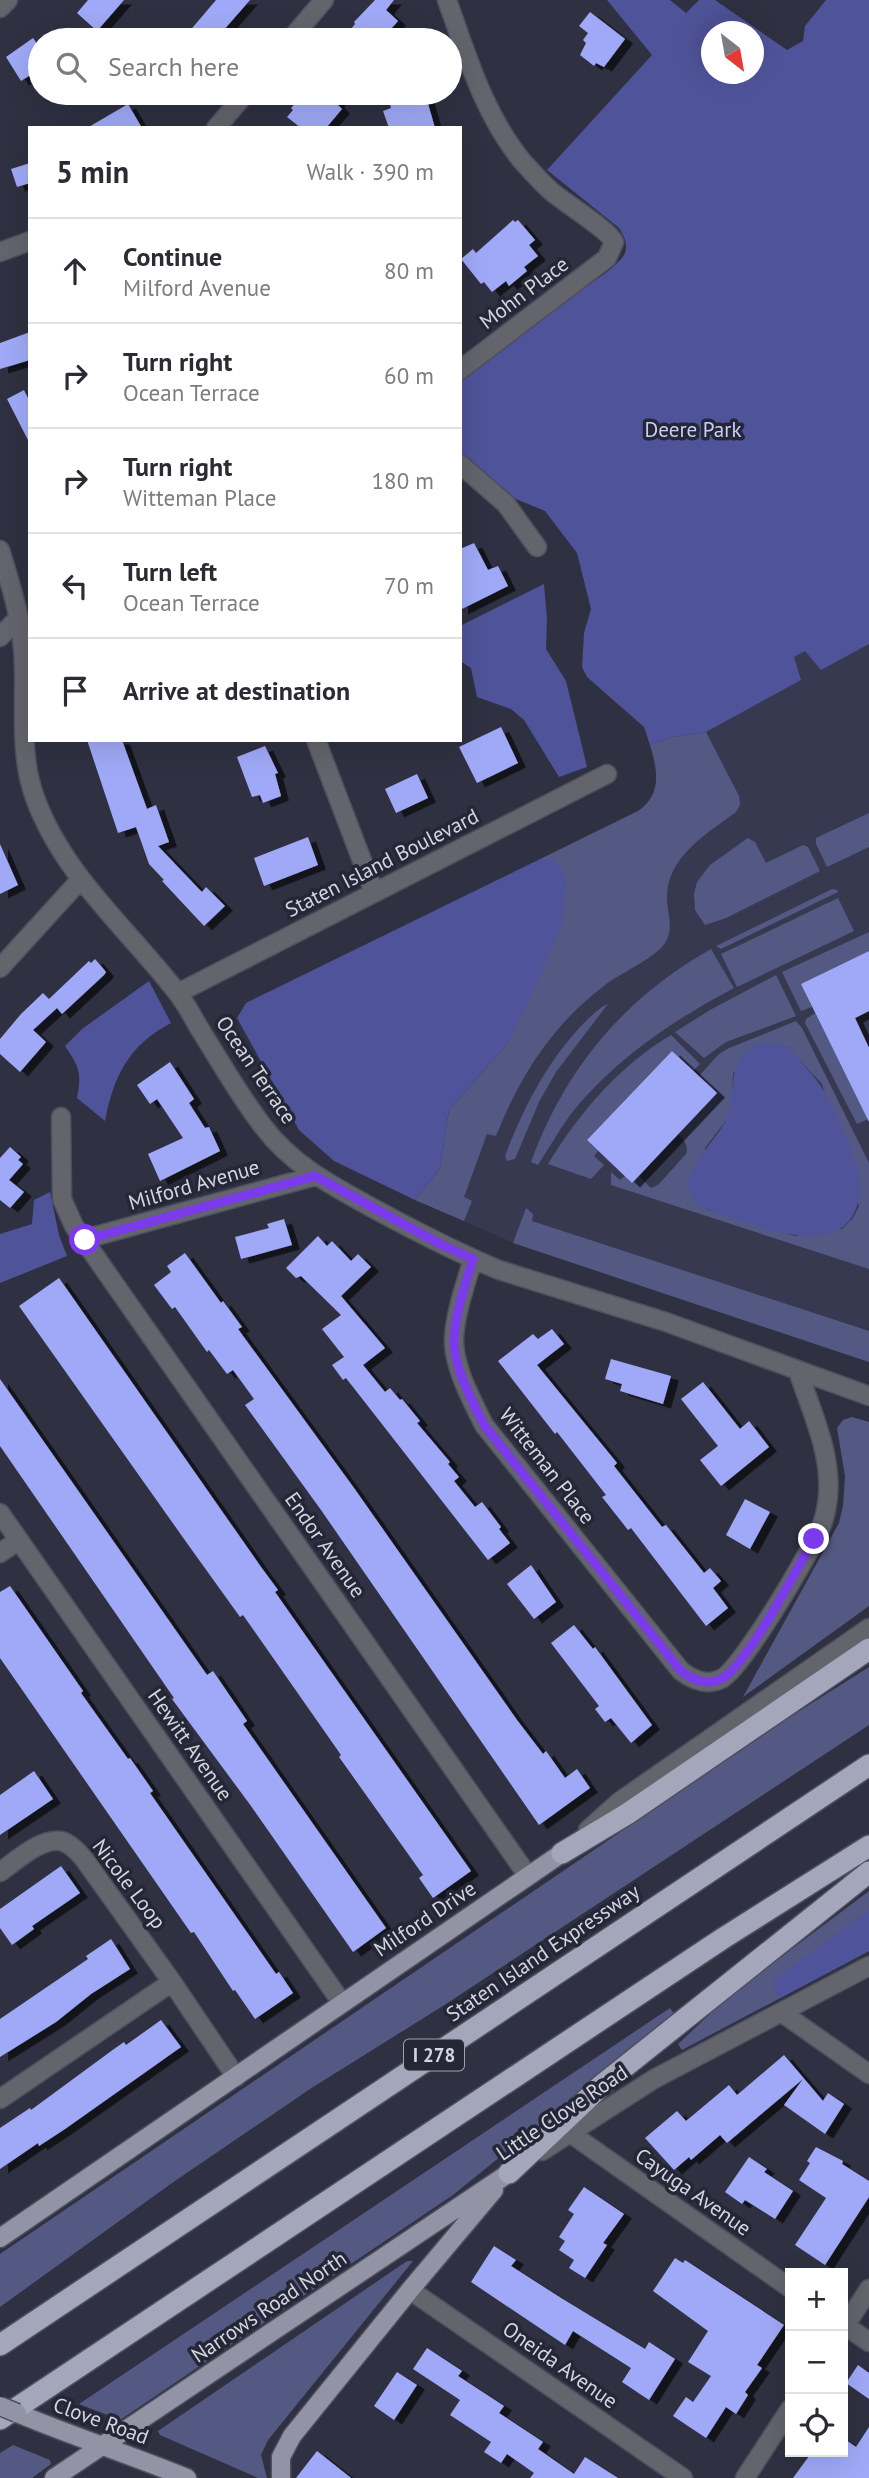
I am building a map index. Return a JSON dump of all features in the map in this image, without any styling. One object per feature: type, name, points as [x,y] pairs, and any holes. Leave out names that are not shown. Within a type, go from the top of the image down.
[{"type":"highway","points":[[562,1853],[627,1814],[869,1649]]},
{"type":"highway","name":"Staten Island Expressway","points":[[0,2345],[869,1765]]},
{"type":"highway","points":[[0,2419],[722,1939],[869,1846]]},
{"type":"highway","points":[[509,2172],[602,2085],[869,1872]]},
{"type":"main road","name":"Milford Drive","points":[[0,2238],[562,1853]]},
{"type":"main road","name":"Little Clove Road","points":[[281,2478],[281,2457],[292,2436],[509,2172]]},
{"type":"main road","name":"Narrows Road North","points":[[54,2478],[509,2172]]},
{"type":"main road","name":"Clove Road","points":[[0,2406],[187,2478]]},
{"type":"street","points":[[0,8],[8,0]]},
{"type":"street","points":[[300,28],[324,0]]},
{"type":"street","name":"Mohn Place","points":[[447,0],[457,28]]},
{"type":"street","name":"Mohn Place","points":[[462,41],[481,94],[499,128],[522,160],[550,190],[612,235],[614,242],[607,258],[462,368]]},
{"type":"street","points":[[218,126],[236,105]]},
{"type":"street","points":[[0,252],[28,243]]},
{"type":"street","points":[[462,466],[506,504],[537,547]]},
{"type":"street","name":"Ocean Terrace","points":[[0,550],[19,617],[24,666],[25,757],[43,819],[81,879],[178,993],[233,1083],[263,1127],[286,1152],[315,1176],[442,1245],[499,1270],[666,1322],[869,1396]]},
{"type":"street","points":[[0,637],[19,617]]},
{"type":"street","points":[[317,742],[373,892]]},
{"type":"street","name":"Staten Island Boulevard","points":[[178,993],[607,774]]},
{"type":"street","points":[[0,968],[81,879]]},
{"type":"street","points":[[61,1117],[62,1199],[74,1226],[85,1240]]},
{"type":"street","name":"Milford Avenue","points":[[85,1240],[315,1176]]},
{"type":"street","name":"Endor Avenue","points":[[85,1240],[528,1876]]},
{"type":"street","name":"Witteman Place","points":[[473,1259],[462,1298],[454,1343],[464,1383],[484,1425],[681,1671],[694,1679],[706,1682],[725,1677],[736,1667],[820,1530],[827,1508],[828,1474],[824,1451],[798,1371]]},
{"type":"street","name":"Hewitt Avenue","points":[[0,1513],[342,2003]]},
{"type":"street","points":[[0,1553],[19,1540]]},
{"type":"street","name":"Milford Drive","points":[[562,1853],[620,1802],[869,1628]]},
{"type":"street","name":"Nicole Loop","points":[[0,1872],[47,1843],[62,1841],[72,1847],[84,1859],[172,1982],[236,2077]]},
{"type":"street","name":"Little Clove Road","points":[[509,2172],[654,2079],[869,1966]]},
{"type":"street","points":[[0,2099],[172,1982]]},
{"type":"street","points":[[781,2012],[869,2074]]},
{"type":"street","name":"Cayuga Avenue","points":[[570,2133],[785,2284]]},
{"type":"street","points":[[848,2321],[869,2289]]},
{"type":"street","name":"Oneida Avenue","points":[[410,2290],[684,2478]]},
{"type":"street","points":[[848,2329],[869,2342]]},
{"type":"street","points":[[745,2478],[785,2417]]},
{"type":"shaded area","points":[[869,619],[869,1362],[514,1243],[415,1200],[440,1168],[449,1110],[508,1043],[553,859],[534,862],[638,811],[650,802],[656,792],[656,775],[645,727]]},
{"type":"shaded area","points":[[706,732],[739,796],[740,805],[736,812],[689,849],[673,872],[668,886],[670,928],[665,943],[653,955],[585,1001],[553,1035],[527,1072],[496,1136],[487,1134],[464,1197],[472,1201],[464,1221],[415,1200],[440,1168],[449,1110],[508,1043],[553,859],[534,862],[638,811],[646,804],[656,781],[650,745],[672,737]]},
{"type":"shaded area","points":[[869,813],[869,847],[827,867],[816,844],[816,838]]},
{"type":"shaded area","points":[[748,838],[755,842],[766,863],[803,845],[808,847],[820,871],[726,918],[705,925],[695,910],[694,894],[697,882],[710,865]]},
{"type":"shaded area","points":[[832,889],[838,892],[721,949],[716,946]]},
{"type":"shaded area","points":[[838,898],[854,931],[737,987],[721,954]]},
{"type":"shaded area","points":[[869,932],[869,951],[802,984],[812,1007],[801,1011],[782,972]]},
{"type":"shaded area","points":[[711,949],[734,988],[667,1028],[606,1076],[571,1114],[538,1165],[531,1162],[561,1096],[601,1039],[651,990]]},
{"type":"shaded area","points":[[776,975],[796,1016],[726,1042],[704,1058],[675,1032],[710,1010]]},
{"type":"shaded area","points":[[608,1004],[556,1072],[539,1102],[515,1159],[507,1161],[505,1156],[520,1120],[547,1070],[583,1024]]},
{"type":"shaded area","points":[[815,1013],[868,1119],[857,1124],[805,1023],[806,1019]]},
{"type":"shaded area","points":[[796,1021],[802,1028],[869,1163],[869,1269],[611,1185],[611,1172],[620,1180],[625,1176],[632,1183],[639,1176],[651,1188],[658,1185],[686,1154],[686,1145],[678,1134],[717,1093],[699,1076],[719,1054]],"holes":[[[787,1047],[822,1084],[859,1206],[853,1218],[842,1229],[795,1236],[703,1208],[705,1148],[727,1119],[732,1100],[733,1073]]]},
{"type":"shaded area","points":[[671,1035],[700,1064],[693,1071],[672,1051],[587,1140],[598,1151],[594,1156],[604,1165],[591,1179],[548,1164],[587,1109],[617,1076]]},
{"type":"shaded area","points":[[526,1208],[533,1214],[532,1221],[869,1331],[869,1362],[513,1243]]},
{"type":"shaded area","points":[[852,1417],[869,1422],[869,1606],[743,1697],[839,1523],[845,1476],[837,1428],[843,1420]]},
{"type":"shaded area","points":[[869,1667],[869,1725],[446,2004],[310,2089],[172,2183],[0,2307],[0,2254],[782,1722]]},
{"type":"shaded area","points":[[869,1891],[869,1951],[682,2050],[678,2044],[729,1996]]},
{"type":"shaded area","points":[[670,2008],[675,2015],[453,2195],[120,2420],[79,2404]]},
{"type":"shaded area","points":[[407,2261],[413,2261],[268,2440],[261,2455],[267,2478],[258,2478],[160,2435],[158,2431]]},
{"type":"shaded area","points":[[13,2445],[50,2460],[51,2464],[32,2478],[0,2478],[0,2453]]},
{"type":"green space","name":"Deere Park","points":[[607,0],[670,0],[686,13],[699,0],[715,0],[745,21],[701,21],[701,84],[764,84],[764,34],[787,50],[803,41],[805,26],[826,0],[869,0],[869,644],[821,670],[805,651],[794,657],[801,680],[706,732],[672,737],[650,745],[644,727],[587,677],[582,667],[584,633],[591,609],[577,553],[545,511],[516,499],[462,457],[462,374],[618,262],[626,248],[619,228],[547,170],[652,55]]},
{"type":"green space","points":[[544,584],[546,649],[566,681],[587,767],[559,777],[524,720],[511,709],[477,697],[471,668],[462,662],[462,625]]},
{"type":"green space","points":[[553,858],[567,878],[562,924],[508,1043],[449,1110],[440,1168],[415,1200],[334,1161],[299,1130],[237,1018],[246,1003],[534,862]]},
{"type":"green space","points":[[149,981],[171,1023],[144,1041],[126,1063],[113,1089],[105,1121],[77,1098],[78,1070],[65,1046],[82,1029]]},
{"type":"green space","points":[[760,1043],[786,1047],[809,1072],[832,1105],[856,1161],[860,1182],[858,1204],[848,1223],[829,1234],[803,1236],[775,1231],[703,1208],[692,1198],[689,1186],[691,1175],[727,1117],[736,1066],[748,1050]]},
{"type":"green space","points":[[50,1192],[59,1235],[67,1256],[0,1283],[0,1234],[32,1224],[34,1200]]},
{"type":"green space","points":[[869,1910],[869,1951],[778,1999],[772,1981]]},
{"type":"building","points":[[88,0],[124,0],[100,28],[94,28],[77,13]]},
{"type":"building","points":[[216,0],[250,0],[226,28],[192,28]]},
{"type":"building","points":[[375,0],[394,0],[386,10],[398,21],[392,28],[352,28],[354,22]]},
{"type":"building","points":[[590,12],[625,39],[604,67],[596,63],[594,66],[580,55],[586,43],[583,40],[588,33],[579,26]]},
{"type":"building","points":[[28,42],[28,77],[21,81],[6,57]]},
{"type":"building","points":[[129,105],[141,126],[90,126]]},
{"type":"building","points":[[294,105],[338,105],[342,109],[328,126],[298,126],[287,117],[293,110],[291,108]]},
{"type":"building","points":[[390,105],[428,105],[434,126],[388,126],[383,111],[391,108]]},
{"type":"building","points":[[28,164],[28,184],[17,187],[11,169]]},
{"type":"building","points":[[513,220],[518,220],[535,240],[529,245],[538,256],[524,267],[527,271],[509,286],[506,281],[492,292],[484,282],[481,284],[462,260],[473,249],[476,253]]},
{"type":"building","points":[[28,333],[28,361],[0,369],[0,343]]},
{"type":"building","points":[[24,390],[28,398],[28,440],[7,399]]},
{"type":"building","points":[[474,543],[488,570],[498,566],[508,586],[462,609],[462,548]]},
{"type":"building","points":[[501,727],[518,763],[477,783],[459,747]]},
{"type":"building","points":[[88,742],[123,742],[147,809],[156,805],[169,842],[158,846],[202,892],[206,887],[225,906],[204,926],[149,864],[136,827],[118,833]]},
{"type":"building","points":[[265,746],[278,773],[275,774],[281,796],[263,803],[260,795],[252,797],[237,757]]},
{"type":"building","points":[[417,774],[428,798],[396,813],[385,789]]},
{"type":"building","points":[[308,837],[318,865],[264,886],[254,858]]},
{"type":"building","points":[[0,844],[18,885],[0,894]]},
{"type":"building","points":[[869,951],[869,1011],[855,1018],[869,1048],[869,1122],[801,984]]},
{"type":"building","points":[[95,959],[106,972],[62,1014],[57,1008],[33,1030],[46,1042],[20,1072],[0,1054],[0,1039],[43,993],[49,999],[89,961],[91,963]]},
{"type":"building","points":[[672,1051],[717,1093],[632,1183],[587,1140]]},
{"type":"building","points":[[170,1062],[194,1099],[189,1103],[205,1128],[209,1127],[220,1151],[160,1181],[148,1154],[183,1138],[157,1099],[150,1104],[137,1085]]},
{"type":"building","points":[[10,1147],[21,1157],[18,1160],[23,1164],[9,1180],[24,1192],[10,1208],[0,1200],[0,1158]]},
{"type":"building","points":[[284,1219],[292,1245],[241,1259],[235,1237],[269,1228],[267,1224]]},
{"type":"building","points":[[318,1236],[327,1246],[332,1241],[351,1261],[358,1254],[371,1267],[341,1296],[385,1348],[363,1365],[385,1392],[390,1388],[402,1399],[420,1421],[417,1423],[450,1462],[448,1464],[459,1477],[454,1481],[475,1507],[482,1502],[501,1527],[499,1529],[510,1543],[488,1560],[346,1378],[343,1380],[332,1365],[344,1357],[322,1329],[341,1315],[301,1276],[296,1278],[286,1268]]},
{"type":"building","points":[[185,1253],[242,1327],[238,1329],[517,1720],[543,1754],[546,1751],[565,1778],[577,1769],[590,1788],[539,1825],[245,1405],[254,1399],[233,1370],[227,1374],[209,1350],[207,1352],[175,1307],[172,1309],[154,1285],[171,1272],[167,1266]]},
{"type":"building","points":[[59,1278],[471,1871],[433,1898],[419,1878],[423,1875],[339,1757],[341,1755],[19,1306]]},
{"type":"building","points":[[552,1329],[564,1344],[537,1365],[617,1463],[614,1466],[662,1527],[666,1525],[704,1573],[710,1568],[721,1581],[713,1588],[728,1608],[706,1626],[631,1528],[628,1530],[602,1497],[606,1495],[557,1432],[555,1434],[498,1361],[533,1334],[538,1339]]},
{"type":"building","points":[[611,1359],[671,1376],[663,1404],[620,1391],[622,1384],[605,1379]]},
{"type":"building","points":[[0,1379],[207,1675],[213,1671],[247,1721],[243,1724],[386,1928],[353,1952],[172,1699],[174,1698],[0,1446]]},
{"type":"building","points":[[703,1382],[740,1429],[749,1421],[769,1447],[721,1486],[700,1460],[718,1446],[681,1399]]},
{"type":"building","points":[[745,1499],[770,1512],[750,1549],[726,1535]]},
{"type":"building","points":[[531,1565],[556,1602],[534,1619],[507,1584]]},
{"type":"building","points":[[10,1586],[83,1691],[81,1693],[153,1791],[150,1793],[276,1974],[279,1972],[293,1993],[255,2019],[194,1932],[191,1933],[0,1658],[0,1592]]},
{"type":"building","points":[[574,1625],[593,1649],[595,1647],[652,1725],[631,1743],[611,1718],[605,1722],[595,1709],[599,1706],[551,1643]]},
{"type":"building","points":[[34,1771],[53,1799],[0,1835],[0,1795]]},
{"type":"building","points":[[61,1866],[80,1893],[32,1926],[34,1929],[12,1945],[0,1928],[0,1909]]},
{"type":"building","points":[[111,1939],[130,1969],[91,1994],[56,2022],[0,2057],[0,2019],[88,1959],[86,1956]]},
{"type":"building","points":[[161,2020],[181,2047],[65,2129],[39,2146],[38,2143],[0,2169],[0,2128],[30,2108],[31,2110],[124,2042],[126,2045]]},
{"type":"building","points":[[784,2055],[823,2101],[828,2093],[844,2104],[825,2134],[784,2105],[803,2079],[727,2143],[720,2135],[691,2160],[689,2157],[674,2170],[645,2138],[677,2111],[686,2121],[729,2085],[737,2095]]},
{"type":"building","points":[[816,2147],[843,2161],[842,2164],[869,2181],[869,2197],[825,2265],[795,2245],[826,2198],[799,2180]]},
{"type":"building","points":[[749,2157],[767,2169],[764,2172],[793,2191],[775,2219],[745,2200],[742,2204],[725,2192]]},
{"type":"building","points":[[584,2187],[624,2214],[603,2243],[607,2245],[585,2278],[569,2268],[574,2260],[559,2250],[565,2241],[559,2237],[574,2214],[568,2210]]},
{"type":"building","points":[[494,2246],[516,2260],[511,2266],[561,2298],[645,2349],[649,2342],[675,2359],[649,2400],[622,2382],[631,2368],[573,2331],[565,2345],[471,2282]]},
{"type":"building","points":[[675,2258],[683,2263],[685,2260],[784,2325],[757,2365],[762,2368],[745,2392],[748,2395],[736,2414],[726,2407],[706,2438],[673,2416],[686,2397],[693,2402],[711,2376],[688,2362],[708,2331],[653,2291]]},
{"type":"building","points":[[427,2348],[462,2371],[458,2376],[504,2406],[499,2413],[543,2442],[538,2449],[574,2474],[585,2457],[618,2478],[530,2478],[534,2473],[507,2454],[501,2463],[484,2452],[491,2442],[450,2415],[460,2400],[413,2369]]},
{"type":"building","points":[[858,2365],[869,2373],[869,2399],[848,2384]]},
{"type":"building","points":[[397,2372],[417,2385],[394,2420],[374,2406]]},
{"type":"building","points":[[869,2427],[869,2478],[793,2478],[808,2457],[848,2457],[848,2441],[856,2447]]},
{"type":"building","points":[[317,2451],[351,2478],[296,2478]]},
{"type":"route","points":[[85,1240],[315,1176],[473,1259],[462,1298],[454,1343],[464,1383],[484,1425],[681,1671],[700,1682],[719,1680],[736,1667],[814,1539]]}]
